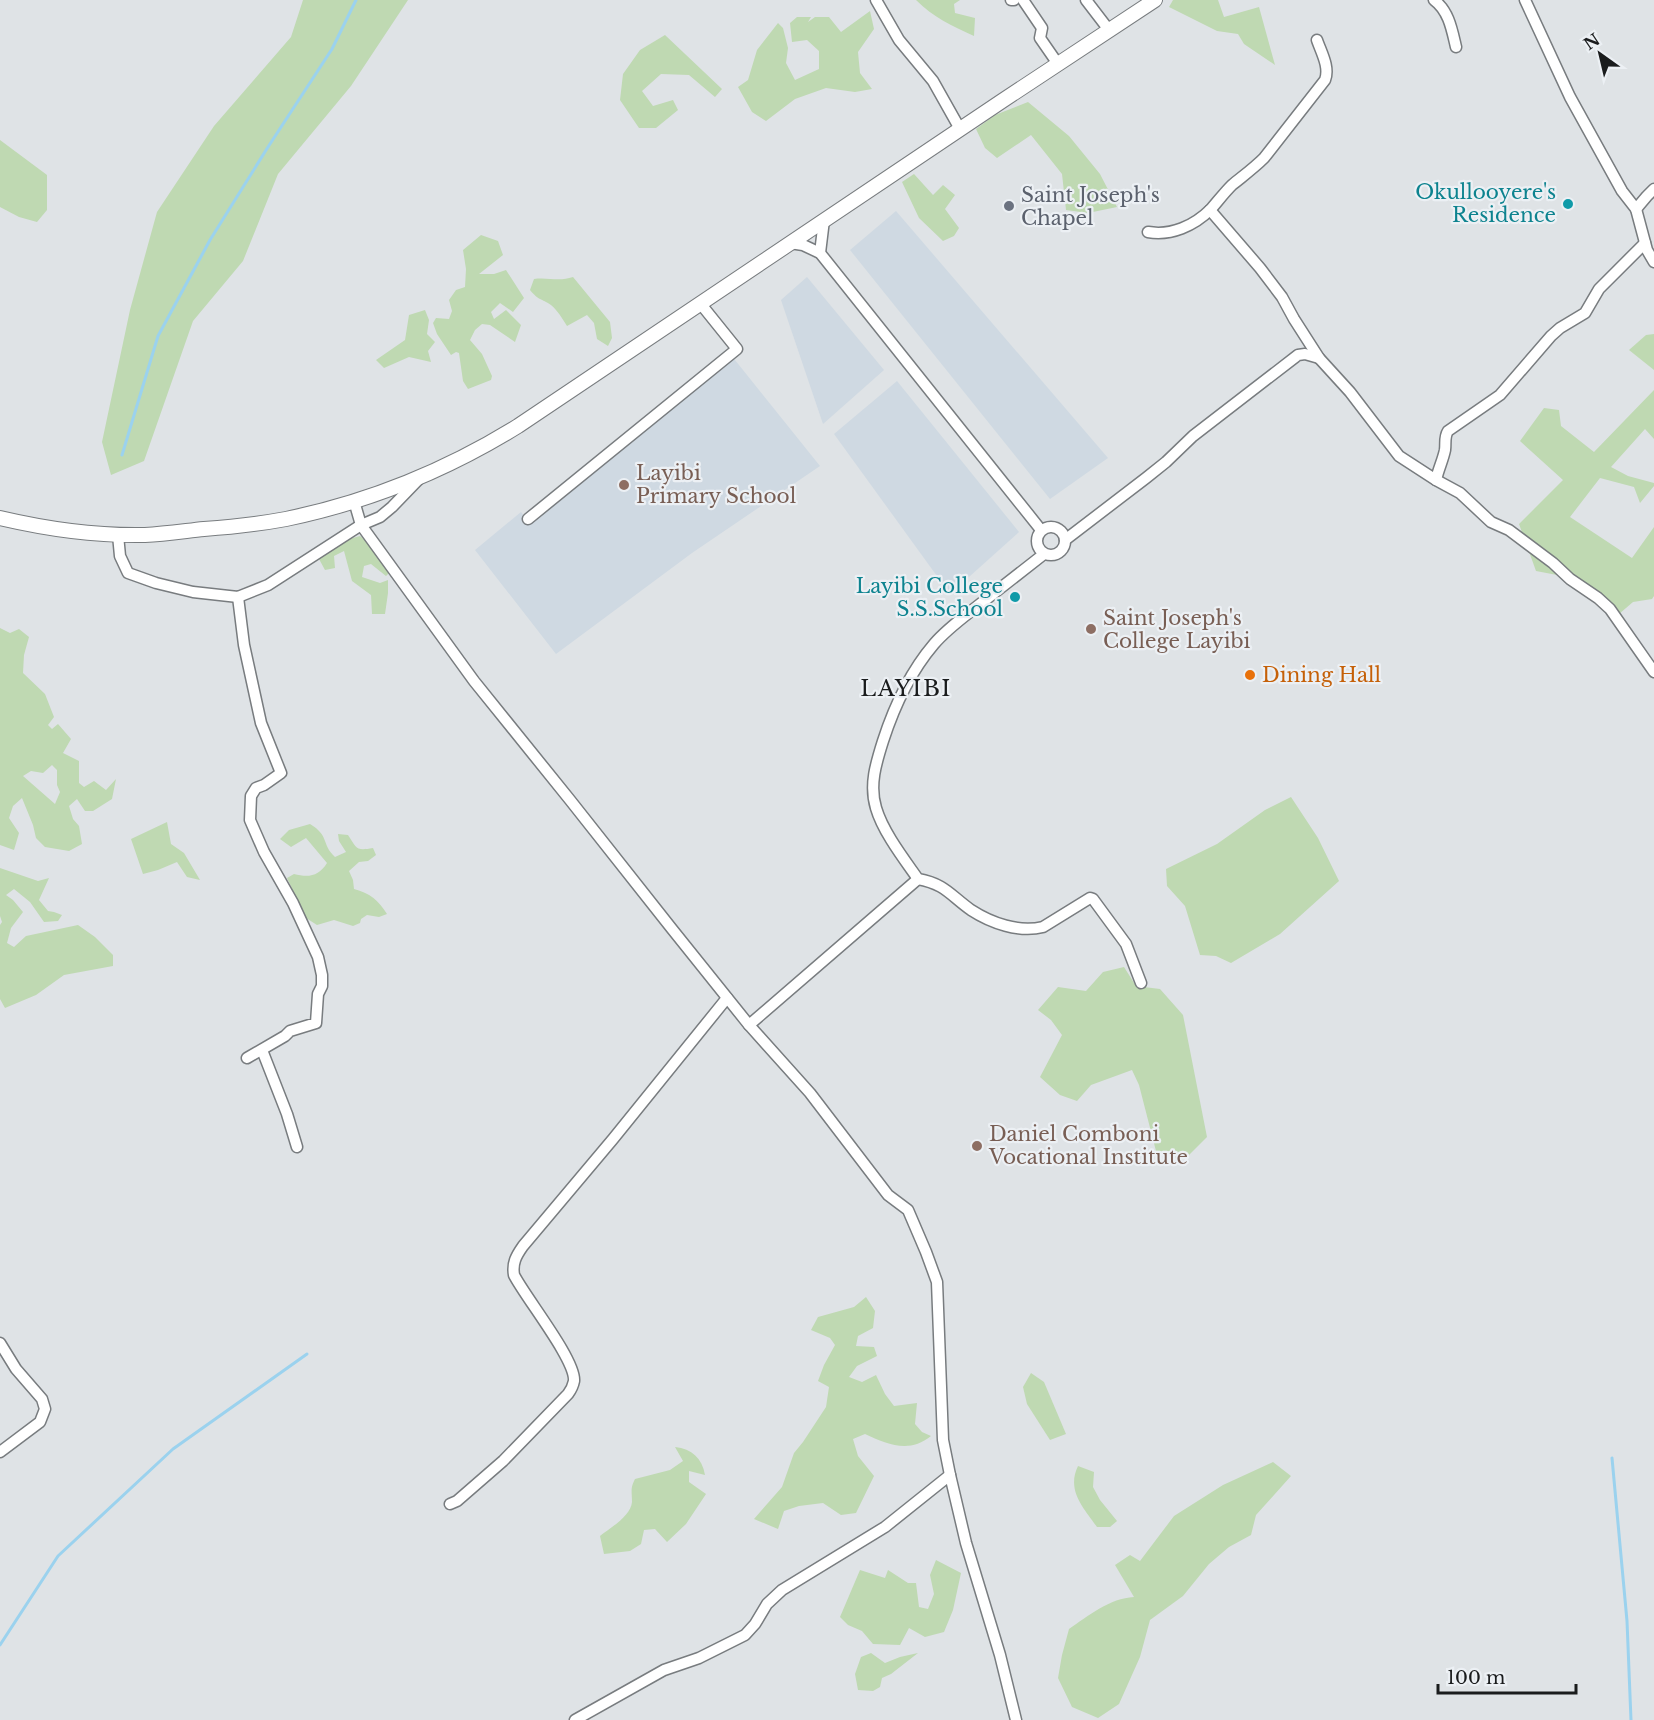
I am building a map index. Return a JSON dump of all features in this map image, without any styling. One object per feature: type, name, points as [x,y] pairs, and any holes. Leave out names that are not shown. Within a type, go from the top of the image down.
[{"type":"street","points":[[876,0],[899,40],[933,81],[960,129]]},
{"type":"street","points":[[1023,0],[1042,28],[1040,38],[1058,64]]},
{"type":"street","points":[[1086,0],[1109,30]]},
{"type":"street","points":[[0,518],[69,531],[118,535],[147,535],[239,526],[328,509],[421,476],[482,448],[509,431],[1155,0]]},
{"type":"street","points":[[1434,0],[1449,20],[1456,47]]},
{"type":"street","points":[[1525,0],[1566,88],[1622,191],[1636,209],[1645,243],[1654,262]]},
{"type":"street","points":[[1148,232],[1174,231],[1189,226],[1210,210],[1234,184],[1264,158],[1325,80],[1327,67],[1317,40]]},
{"type":"street","points":[[1622,191],[1650,192]]},
{"type":"street","points":[[1636,209],[1650,192]]},
{"type":"street","points":[[1210,210],[1260,268],[1282,297],[1320,358],[1355,397],[1399,456],[1460,493],[1491,522],[1509,530],[1553,563],[1570,579],[1598,598],[1610,609],[1654,672]]},
{"type":"street","points":[[820,253],[824,220]]},
{"type":"street","points":[[790,243],[803,245],[820,253],[1041,530]]},
{"type":"street","points":[[1436,480],[1439,464],[1445,452],[1445,437],[1448,430],[1500,395],[1551,336],[1586,313],[1599,289],[1645,243]]},
{"type":"street","points":[[528,519],[737,349],[700,303]]},
{"type":"street","points":[[1065,540],[1146,478],[1193,436],[1298,356],[1305,354],[1320,358]]},
{"type":"street","points":[[118,535],[120,556],[128,573],[193,592],[237,597],[268,585],[361,525],[380,517],[421,476]]},
{"type":"street","points":[[354,501],[361,525],[474,681],[748,1025],[810,1093],[888,1195],[908,1210],[935,1274],[938,1288],[943,1433],[950,1475],[966,1543],[1000,1654],[1016,1720]]},
{"type":"street","points":[[1047,527],[1059,529],[1065,540],[1063,549],[1049,555],[1044,554],[1037,547],[1036,538],[1041,530],[1047,527]]},
{"type":"street","points":[[1044,554],[950,628],[934,643],[911,677],[889,725],[874,770],[876,808],[883,825],[918,879],[934,882],[971,910],[1005,926],[1043,927],[1093,898],[1126,944],[1141,982]]},
{"type":"street","points":[[237,597],[244,645],[261,723],[281,773],[256,788],[251,796],[250,820],[264,852],[293,903],[315,949],[322,975],[316,1023],[290,1031],[247,1058]]},
{"type":"street","points":[[748,1025],[918,879]]},
{"type":"street","points":[[450,1504],[457,1501],[503,1461],[568,1394],[574,1382],[570,1367],[558,1343],[518,1284],[512,1267],[515,1259],[523,1246],[650,1095],[727,998]]},
{"type":"street","points":[[262,1050],[297,1147]]},
{"type":"street","points":[[0,1343],[16,1369],[42,1399],[45,1409],[40,1422],[0,1452]]},
{"type":"street","points":[[575,1720],[664,1670],[699,1659],[745,1635],[767,1604],[782,1590],[885,1527],[950,1475]]},
{"type":"shaded area","points":[[896,211],[1108,458],[1050,499],[850,250]]},
{"type":"shaded area","points":[[807,277],[884,370],[823,424],[781,300]]},
{"type":"shaded area","points":[[731,355],[820,466],[692,553],[556,654],[475,550],[521,512],[529,522]]},
{"type":"shaded area","points":[[897,381],[1019,532],[950,594],[834,434]]},
{"type":"green space","points":[[303,0],[408,0],[351,86],[278,174],[243,261],[193,321],[144,461],[111,475],[102,442],[130,310],[157,212],[214,126],[291,37]]},
{"type":"green space","points":[[916,0],[960,0],[954,4],[955,13],[975,18],[974,36],[950,25]]},
{"type":"green space","points":[[1173,0],[1218,0],[1224,17],[1259,7],[1275,65],[1244,44],[1238,34],[1217,31],[1169,7]]},
{"type":"green space","points":[[870,11],[874,29],[858,52],[860,73],[872,89],[855,92],[826,88],[795,99],[766,121],[752,112],[738,87],[748,80],[757,50],[778,23],[783,28],[788,48],[786,63],[795,80],[819,69],[819,51],[807,40],[792,42],[790,23],[797,17],[811,17],[808,22],[815,17],[829,17],[841,32]]},
{"type":"green space","points":[[665,35],[722,89],[715,97],[689,75],[661,74],[642,91],[653,106],[673,100],[678,110],[656,128],[639,128],[620,100],[623,74],[640,50]]},
{"type":"green space","points":[[1028,102],[1069,136],[1100,174],[1117,207],[1088,213],[1066,210],[1062,174],[1031,135],[997,158],[985,148],[976,129],[995,115]]},
{"type":"green space","points":[[0,140],[47,175],[47,210],[37,222],[19,217],[0,207]]},
{"type":"green space","points":[[914,174],[933,195],[943,185],[955,195],[945,209],[959,228],[954,236],[943,241],[919,218],[902,182]]},
{"type":"green space","points":[[481,235],[498,241],[503,255],[479,274],[494,274],[506,270],[524,298],[513,312],[500,303],[491,312],[494,319],[506,310],[521,325],[515,342],[490,325],[482,324],[475,330],[470,340],[482,354],[492,376],[491,380],[468,389],[463,381],[459,353],[451,355],[437,334],[433,323],[436,318],[449,319],[452,311],[449,300],[456,290],[465,287],[466,269],[463,250]]},
{"type":"green space","points":[[573,277],[610,322],[612,338],[608,346],[597,339],[594,323],[587,315],[567,326],[553,307],[530,290],[534,279]]},
{"type":"green space","points":[[425,310],[429,320],[427,334],[435,342],[428,351],[431,362],[409,357],[384,368],[376,360],[405,340],[409,315]]},
{"type":"green space","points":[[1654,334],[1654,370],[1629,350],[1646,335]]},
{"type":"green space","points":[[1654,390],[1654,439],[1645,429],[1611,467],[1628,476],[1654,483],[1654,486],[1640,503],[1634,487],[1600,478],[1570,517],[1632,558],[1654,527],[1654,596],[1652,599],[1633,602],[1619,614],[1578,579],[1536,571],[1519,524],[1563,480],[1520,441],[1544,408],[1559,410],[1561,426],[1594,452]]},
{"type":"green space","points":[[360,536],[372,546],[391,571],[386,576],[371,564],[364,566],[362,577],[380,583],[388,580],[385,614],[372,614],[371,595],[352,581],[344,551],[334,556],[335,568],[325,570],[319,559],[342,541]]},
{"type":"green space","points":[[0,628],[10,633],[19,629],[29,637],[24,655],[23,673],[45,694],[54,717],[48,725],[52,729],[58,724],[71,739],[63,753],[79,761],[79,783],[84,787],[94,781],[106,790],[116,779],[112,799],[93,811],[85,811],[77,799],[69,806],[73,819],[79,826],[82,844],[69,851],[45,847],[36,838],[22,798],[13,806],[9,818],[19,833],[14,850],[0,845]],"holes":[[[52,765],[57,770],[57,785],[60,792],[55,804],[23,776],[31,771],[43,773]]]},
{"type":"green space","points":[[1291,797],[1318,838],[1339,881],[1280,934],[1231,963],[1216,956],[1200,955],[1185,906],[1167,886],[1166,869],[1217,844],[1265,810]]},
{"type":"green space","points":[[167,822],[171,844],[184,853],[200,880],[187,877],[177,862],[143,874],[131,839]]},
{"type":"green space","points":[[310,824],[320,832],[335,857],[346,852],[339,841],[338,834],[348,835],[355,846],[360,849],[373,848],[376,855],[368,861],[359,862],[349,871],[354,889],[373,898],[387,914],[379,917],[367,915],[361,919],[360,923],[353,926],[334,920],[317,925],[306,918],[287,878],[294,874],[313,875],[321,871],[327,863],[306,838],[291,847],[280,839],[289,830]]},
{"type":"green space","points":[[0,868],[38,881],[49,878],[39,900],[48,911],[62,915],[58,921],[44,922],[30,902],[14,889],[6,895],[23,912],[11,928],[7,943],[14,947],[26,936],[78,925],[95,937],[113,955],[113,966],[64,975],[36,995],[5,1008],[0,999],[0,925],[2,922]]},
{"type":"green space","points":[[1124,967],[1136,986],[1160,989],[1183,1015],[1207,1137],[1187,1157],[1171,1158],[1156,1151],[1139,1085],[1132,1070],[1091,1085],[1077,1101],[1060,1095],[1040,1077],[1062,1035],[1051,1020],[1038,1010],[1058,987],[1086,991],[1103,972]]},
{"type":"green space","points":[[866,1297],[875,1311],[873,1328],[858,1336],[856,1346],[874,1347],[877,1356],[857,1366],[849,1377],[862,1382],[876,1375],[894,1406],[917,1403],[915,1424],[922,1432],[931,1436],[914,1445],[906,1446],[890,1444],[865,1434],[853,1439],[858,1456],[874,1476],[856,1513],[841,1515],[823,1503],[799,1506],[784,1511],[778,1529],[754,1519],[782,1487],[794,1453],[826,1407],[829,1387],[818,1381],[835,1345],[830,1338],[811,1330],[818,1317],[854,1307]]},
{"type":"green space","points":[[1031,1373],[1044,1382],[1066,1434],[1050,1440],[1027,1404],[1023,1387]]},
{"type":"green space","points":[[675,1447],[691,1452],[699,1459],[705,1475],[689,1471],[689,1482],[706,1494],[686,1524],[667,1542],[655,1529],[644,1530],[641,1544],[630,1551],[604,1554],[600,1536],[628,1512],[631,1507],[635,1479],[670,1470],[683,1461]]},
{"type":"green space","points":[[1273,1462],[1291,1476],[1256,1515],[1251,1535],[1229,1547],[1209,1564],[1183,1596],[1150,1620],[1140,1657],[1119,1704],[1098,1718],[1072,1707],[1058,1678],[1069,1629],[1108,1604],[1134,1597],[1115,1565],[1130,1555],[1140,1561],[1174,1516],[1223,1485]]},
{"type":"green space","points":[[1078,1466],[1094,1472],[1093,1487],[1117,1521],[1110,1527],[1097,1527],[1078,1499],[1074,1483]]},
{"type":"green space","points":[[936,1560],[961,1573],[953,1610],[944,1632],[925,1637],[909,1628],[900,1645],[873,1644],[862,1631],[848,1625],[840,1617],[860,1570],[885,1578],[888,1570],[908,1583],[916,1583],[919,1607],[928,1609],[934,1594],[930,1575]]},
{"type":"green space","points":[[871,1653],[885,1663],[918,1653],[891,1674],[882,1678],[880,1687],[873,1691],[858,1690],[855,1674],[861,1657]]},
{"type":"waterway","points":[[122,455],[158,336],[210,240],[332,49],[356,0]]},
{"type":"waterway","points":[[0,1645],[58,1556],[173,1449],[307,1354]]},
{"type":"waterway","points":[[1612,1458],[1627,1621],[1631,1720]]},
{"type":"place","name":"Okullooyere's Residence","points":[[1568,204]]},
{"type":"place","name":"Saint Joseph's Chapel","points":[[1009,206]]},
{"type":"place","name":"Layibi Primary School","points":[[624,485]]},
{"type":"place","name":"Layibi College S.S.School","points":[[1015,597]]},
{"type":"place","name":"Saint Joseph's College Layibi","points":[[1091,629]]},
{"type":"place","name":"Dining Hall","points":[[1250,675]]},
{"type":"place","name":"Daniel Comboni Vocational Institute","points":[[977,1146]]},
{"type":"district","name":"LAYIBI","points":[[906,688]]}]
